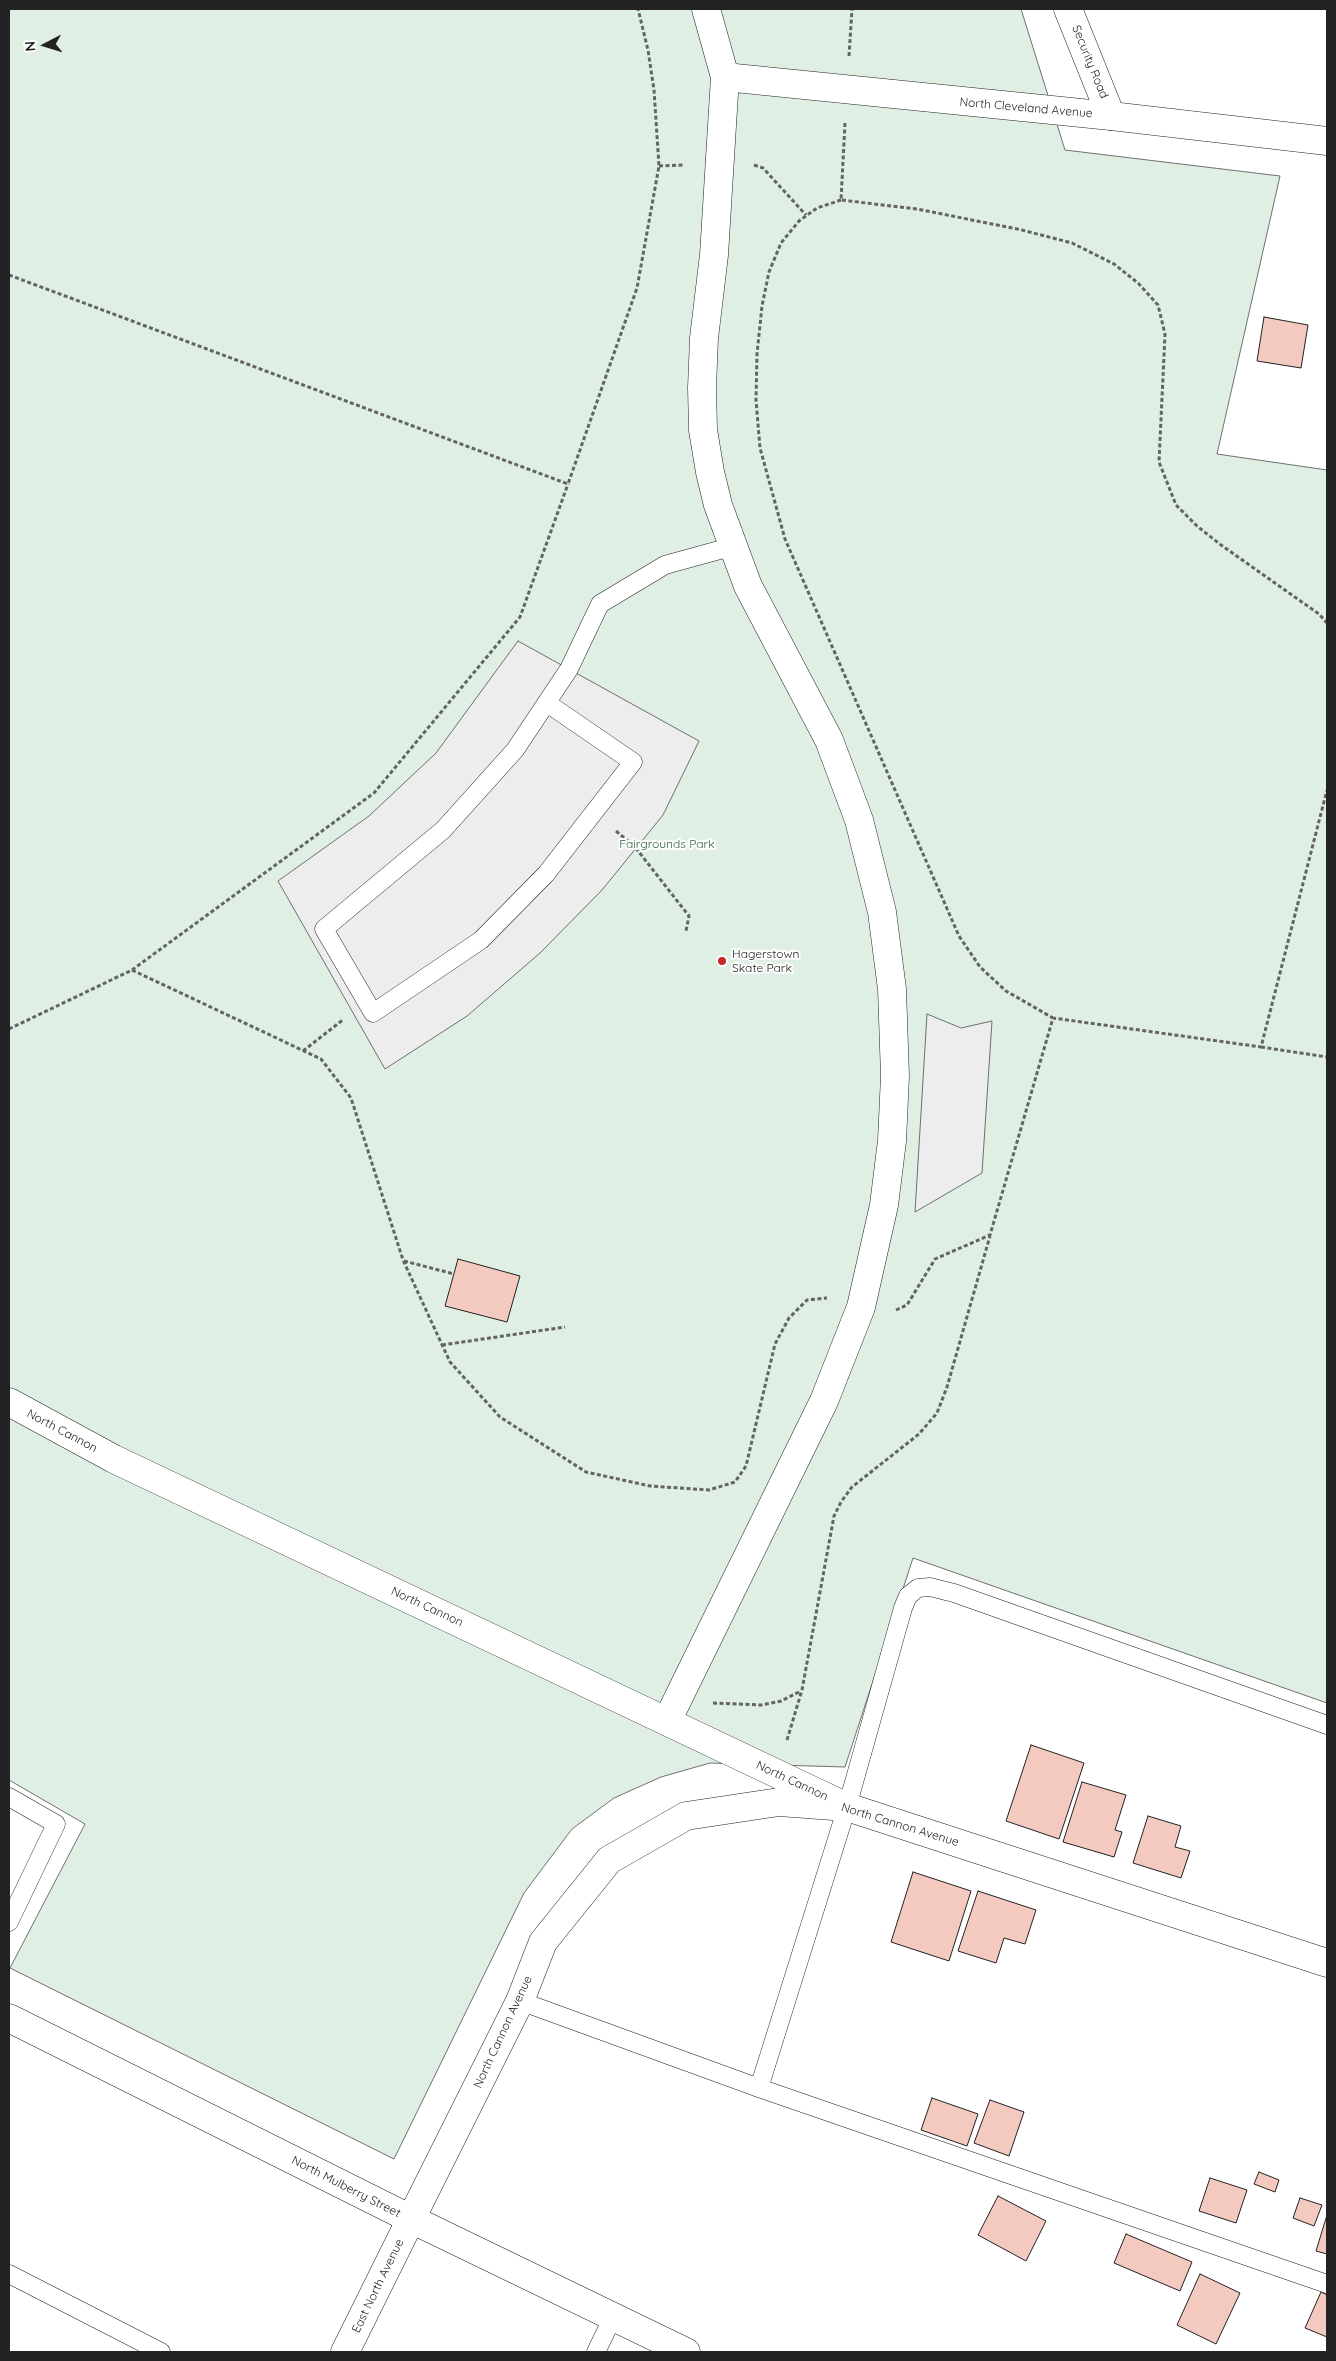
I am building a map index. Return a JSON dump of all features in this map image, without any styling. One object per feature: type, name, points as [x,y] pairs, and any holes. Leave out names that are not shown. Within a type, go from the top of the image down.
[{"type":"street","points":[[672,1709],[824,1401],[861,1306],[884,1205],[892,1142],[895,1076],[892,989],[882,912],[859,820],[829,740],[748,586],[718,505],[710,472],[703,430],[702,388],[704,338],[714,255],[724,77],[706,9]]},
{"type":"street","name":"Security Road","points":[[1068,9],[1111,116]]},
{"type":"street","name":"North Cleveland Avenue","points":[[724,77],[847,91],[1111,116],[1327,141]]},
{"type":"street","name":"North Cannon","points":[[9,1402],[114,1459],[672,1709],[847,1807]]},
{"type":"street","name":"North Cannon Avenue","points":[[411,2219],[520,2001],[543,1942],[609,1860],[686,1816],[779,1802],[847,1807],[1327,1963]]},
{"type":"street","name":"North Mulberry Street","points":[[9,2018],[411,2219],[686,2352]]},
{"type":"street","name":"East North Avenue","points":[[345,2352],[411,2219]]},
{"type":"lane","points":[[547,703],[633,762],[546,874],[481,940],[373,1013],[324,929],[444,830],[515,750],[569,669],[600,604],[665,566],[734,546]]},
{"type":"lane","points":[[759,2088],[847,1807],[903,1608],[908,1596],[918,1588],[930,1587],[954,1593],[1327,1725]]},
{"type":"lane","points":[[9,1797],[56,1824],[9,1922]]},
{"type":"lane","points":[[520,2001],[759,2088],[1327,2284]]},
{"type":"lane","points":[[9,2274],[161,2352]]},
{"type":"lane","points":[[596,2352],[613,2317]]},
{"type":"path","points":[[9,1029],[132,970],[374,793],[520,618],[637,288],[659,166],[653,82],[648,50],[638,9]]},
{"type":"path","points":[[841,200],[852,9]]},
{"type":"path","points":[[1327,623],[1318,614],[1221,545],[1197,526],[1176,505],[1159,462],[1165,334],[1158,305],[1138,283],[1114,264],[1072,243],[1022,230],[917,209],[841,200],[818,208],[799,220],[781,243],[769,272],[762,306],[757,354],[756,400],[760,448],[785,539],[960,936],[980,967],[1006,991],[1053,1018],[1327,1057]]},
{"type":"path","points":[[9,275],[568,484]]},
{"type":"path","points":[[1261,1047],[1327,790]]},
{"type":"path","points":[[594,813],[635,847],[689,916],[686,931]]},
{"type":"path","points":[[132,970],[321,1059],[352,1098],[403,1260],[450,1362],[500,1417],[586,1472],[650,1486],[709,1490],[735,1482],[746,1466],[775,1344],[789,1318],[807,1300],[828,1298],[891,1312],[907,1306],[935,1259],[990,1235]]},
{"type":"path","points":[[303,1051],[366,1002]]},
{"type":"path","points":[[786,1742],[802,1690],[834,1516],[852,1487],[919,1434],[937,1413],[947,1387],[1053,1018]]},
{"type":"path","points":[[403,1260],[454,1274]]},
{"type":"path","points":[[442,1345],[565,1327]]},
{"type":"path","points":[[672,1709],[761,1705],[781,1701],[802,1690]]},
{"type":"green space","name":"Fairgrounds Park","points":[[9,9],[1021,9],[1065,150],[1280,176],[1217,454],[1327,470],[1327,1703],[913,1558],[845,1767],[710,1763],[661,1777],[614,1798],[572,1829],[524,1893],[394,2159],[10,1968],[85,1824],[9,1780]]},
{"type":"shaded area","points":[[518,641],[699,741],[663,815],[602,890],[540,953],[467,1016],[385,1069],[278,881],[369,816],[436,753]]},
{"type":"shaded area","points":[[927,1014],[961,1028],[992,1021],[982,1173],[915,1212]]},
{"type":"building","points":[[1264,317],[1308,325],[1301,368],[1257,361]]},
{"type":"building","points":[[458,1259],[520,1276],[507,1322],[445,1306]]},
{"type":"building","points":[[1031,1745],[1084,1763],[1059,1839],[1006,1821]]},
{"type":"building","points":[[1082,1782],[1126,1795],[1115,1830],[1122,1832],[1114,1857],[1063,1842]]},
{"type":"building","points":[[1148,1816],[1181,1826],[1175,1847],[1190,1851],[1181,1878],[1133,1863]]},
{"type":"building","points":[[913,1872],[971,1891],[949,1961],[891,1942]]},
{"type":"building","points":[[978,1891],[1036,1910],[1025,1944],[1004,1938],[996,1963],[958,1951]]},
{"type":"building","points":[[932,2098],[978,2114],[967,2146],[921,2130]]},
{"type":"building","points":[[990,2100],[1024,2112],[1009,2156],[974,2143]]},
{"type":"building","points":[[1259,2172],[1279,2180],[1275,2192],[1254,2184]]},
{"type":"building","points":[[1210,2178],[1247,2190],[1236,2223],[1199,2211]]},
{"type":"building","points":[[998,2196],[1046,2221],[1026,2261],[978,2235]]},
{"type":"building","points":[[1300,2198],[1322,2205],[1314,2226],[1293,2218]]},
{"type":"building","points":[[1327,2215],[1327,2254],[1316,2251]]},
{"type":"building","points":[[1126,2234],[1192,2262],[1180,2291],[1114,2263]]},
{"type":"building","points":[[1200,2274],[1240,2293],[1216,2344],[1177,2325]]},
{"type":"building","points":[[1321,2292],[1327,2295],[1327,2337],[1305,2328]]},
{"type":"place","name":"Hagerstown Skate Park","points":[[722,961]]}]
